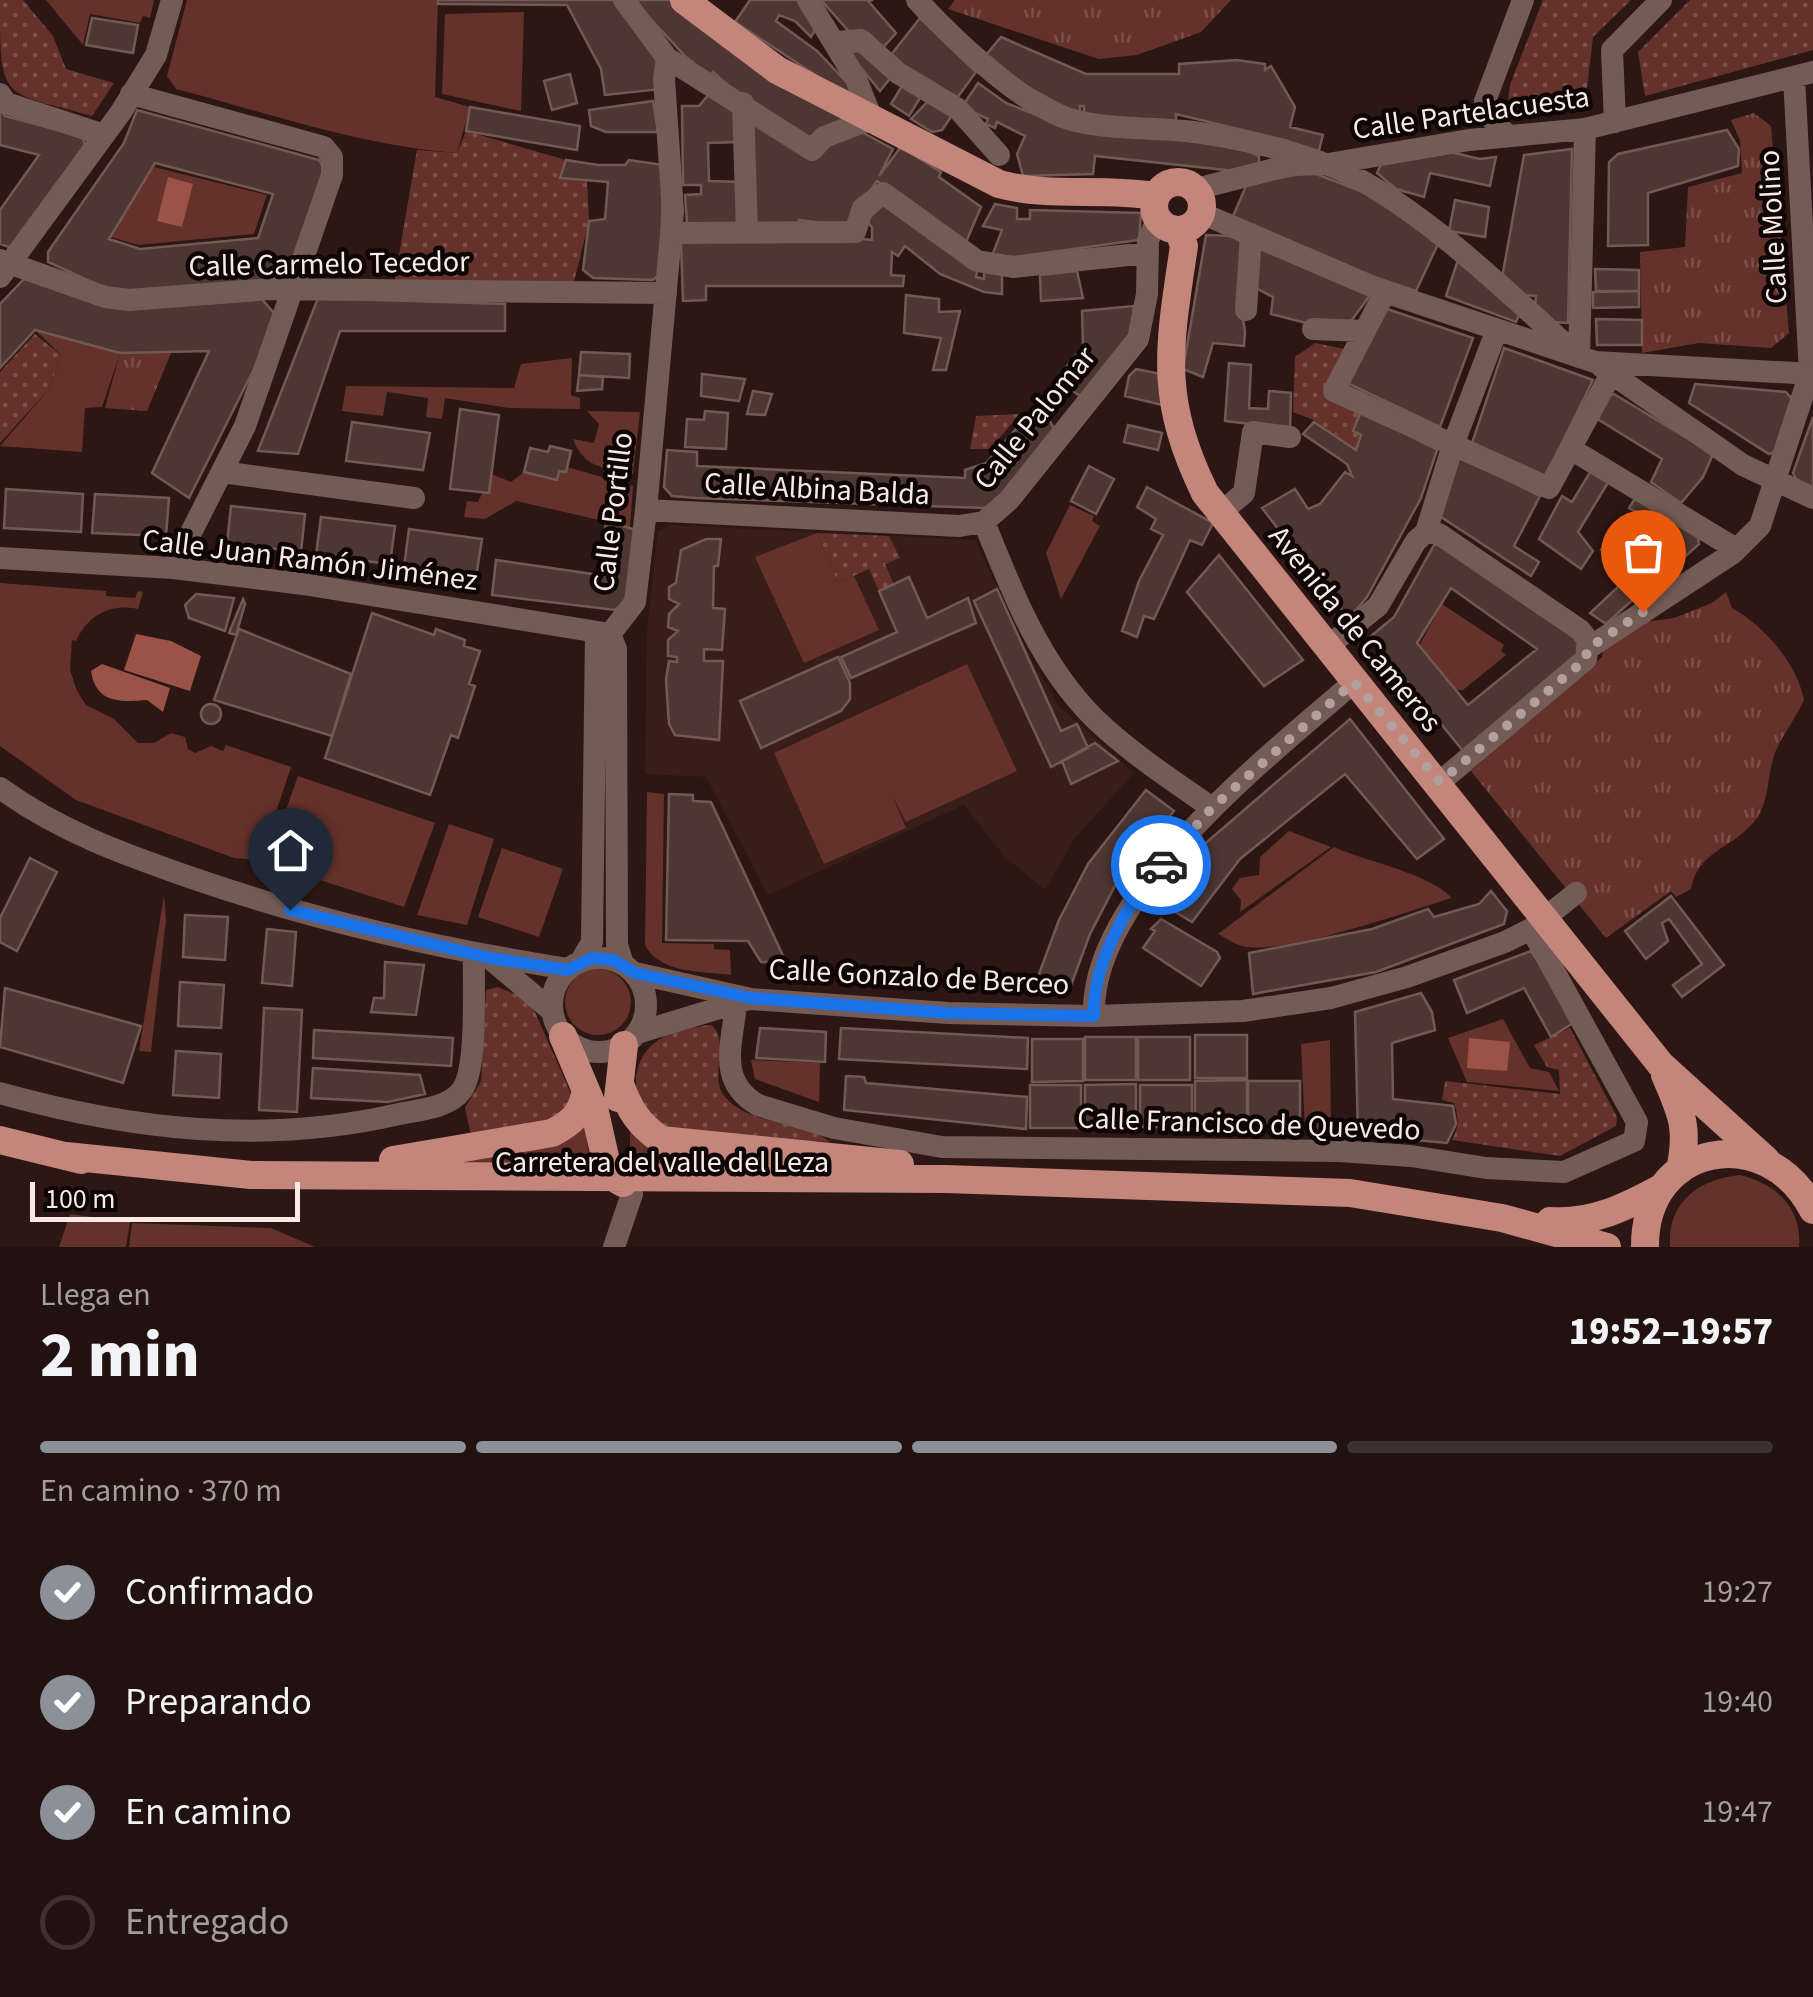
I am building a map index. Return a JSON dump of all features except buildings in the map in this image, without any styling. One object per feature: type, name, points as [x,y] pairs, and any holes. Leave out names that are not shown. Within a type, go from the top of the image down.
[{"type":"main road","points":[[684,0],[777,70],[999,184],[1027,192],[1123,190],[1178,210]]},
{"type":"main road","name":"Avenida de Cameros","points":[[1178,210],[1184,246],[1168,351],[1170,394],[1181,445],[1220,514],[1326,648],[1440,782],[1539,923],[1661,1065]]},
{"type":"main road","points":[[558,1024],[595,1112],[609,1175],[625,1185],[763,1184],[823,1195]]},
{"type":"main road","points":[[438,1194],[473,1184],[598,1184],[609,1175],[620,1084],[631,1039]]},
{"type":"main road","points":[[1661,1065],[1802,1189],[1813,1210]]},
{"type":"main road","points":[[1644,1247],[1650,1208],[1671,1178],[1686,1138],[1684,1118],[1661,1065]]},
{"type":"main road","points":[[620,1084],[629,1109],[644,1128],[661,1140],[845,1156],[923,1168],[1065,1173],[1120,1183]]},
{"type":"main road","points":[[156,1167],[375,1163],[462,1151],[552,1133],[572,1123],[582,1110],[586,1092]]},
{"type":"main road","name":"Carretera del valle del Leza","points":[[0,1140],[192,1182],[438,1194],[1138,1196],[1260,1190]]},
{"type":"main road","name":"Carretera del valle del Leza","points":[[1502,1218],[1575,1222],[1623,1208],[1671,1178],[1722,1154],[1813,1178]]},
{"type":"main road","name":"Carretera del valle del Leza","points":[[66,1156],[250,1174],[1120,1183],[1350,1193],[1502,1218],[1607,1247]]},
{"type":"street","points":[[4,267],[104,135],[156,55],[172,0]]},
{"type":"street","points":[[624,0],[667,58],[812,150],[824,137],[872,119],[859,85],[830,45],[808,0]]},
{"type":"street","points":[[1616,122],[1612,50],[1661,0]]},
{"type":"street","points":[[919,1],[980,63],[1058,116],[1200,133],[1328,164]]},
{"type":"street","points":[[1508,136],[1490,117],[1485,100],[1520,6]]},
{"type":"street","points":[[830,45],[861,40],[898,73],[958,110],[999,155]]},
{"type":"street","name":"Calle Portillo","points":[[575,965],[592,942],[603,633],[635,602],[646,510],[672,233],[664,79],[667,58]]},
{"type":"street","name":"Calle Partelacuesta","points":[[1328,164],[1508,136],[1585,129],[1803,75]]},
{"type":"street","name":"Calle Molino","points":[[1803,75],[1812,374]]},
{"type":"street","points":[[0,94],[6,103],[104,135]]},
{"type":"street","points":[[131,94],[324,147],[332,157],[332,176],[245,426],[172,568]]},
{"type":"street","points":[[743,103],[747,232]]},
{"type":"street","points":[[1385,292],[1334,391],[1549,488],[1571,448],[1595,365],[1585,129]]},
{"type":"street","points":[[1178,210],[1290,165],[1328,164]]},
{"type":"street","name":"Calle Partelacuesta","points":[[1328,164],[1384,195],[1487,273],[1595,365]]},
{"type":"street","points":[[672,233],[856,232],[863,208],[883,193],[977,261],[1014,267],[1148,253]]},
{"type":"street","points":[[1178,210],[1251,234],[1385,292],[1595,365],[1812,374],[1772,481],[1760,526],[1736,549],[1587,649]]},
{"type":"street","name":"Calle Palomar","points":[[1178,210],[1148,253],[1147,294],[1138,339],[1009,500],[984,522],[1014,598],[1060,676],[1092,716],[1134,752],[1212,808]]},
{"type":"street","points":[[1246,310],[1251,234]]},
{"type":"street","name":"Calle Carmelo Tecedor","points":[[4,267],[105,297],[129,300],[294,290],[666,293]]},
{"type":"street","points":[[1313,329],[1365,331]]},
{"type":"street","points":[[1326,648],[1378,606],[1416,540],[1426,532],[1452,445],[1496,332]]},
{"type":"street","points":[[1595,365],[1772,481],[1813,498]]},
{"type":"street","points":[[1220,514],[1244,493],[1253,432],[1290,437]]},
{"type":"street","points":[[1571,448],[1736,549]]},
{"type":"street","points":[[222,472],[414,498]]},
{"type":"street","name":"Calle Albina Balda","points":[[646,510],[959,526],[984,522]]},
{"type":"street","points":[[1426,532],[1439,534],[1580,630],[1588,640],[1586,659],[1440,782]]},
{"type":"street","name":"Calle Juan Ramón Jiménez","points":[[0,558],[172,568],[303,584],[603,633]]},
{"type":"street","name":"Calle Portillo","points":[[603,633],[616,649],[617,945],[629,968]]},
{"type":"street","points":[[1094,1016],[1093,997],[1102,963],[1127,914],[1156,872],[1212,808],[1354,682]]},
{"type":"street","points":[[0,788],[32,812],[126,856],[290,910],[482,956],[575,965],[602,958],[629,968],[647,1003],[631,1039],[599,1052],[574,1045],[558,1024],[482,956]]},
{"type":"street","name":"Calle Gonzalo de Berceo","points":[[629,968],[743,1001],[948,1013],[1094,1016],[1244,1011],[1331,998],[1407,977],[1539,923],[1576,893]]},
{"type":"street","name":"Calle Francisco de Quevedo","points":[[743,1001],[732,1040],[730,1076],[741,1095],[758,1105],[884,1139],[942,1147],[1339,1152],[1564,1172],[1634,1141],[1637,1122],[1539,923]]},
{"type":"street","points":[[0,1093],[155,1127],[226,1132],[354,1124],[441,1105],[455,1098],[468,1072],[482,956]]},
{"type":"street","points":[[558,1024],[554,988],[575,965]]},
{"type":"street","name":"Calle Gonzalo de Berceo","points":[[631,1039],[700,1012],[743,1001]]},
{"type":"street","points":[[700,1012],[726,1024],[732,1040]]},
{"type":"street","points":[[614,1247],[632,1194]]},
{"type":"shaded area","points":[[168,177],[193,184],[182,227],[157,221]]},
{"type":"shaded area","points":[[669,525],[975,540],[1032,661],[1060,707],[1134,773],[1075,838],[1045,890],[1004,856],[964,805],[768,895],[706,777],[645,774],[647,631],[658,532]]},
{"type":"shaded area","points":[[136,634],[171,641],[201,656],[190,691],[124,670]]},
{"type":"shaded area","points":[[102,664],[170,688],[163,712],[147,700],[119,700],[104,695],[91,671]]},
{"type":"shaded area","points":[[1469,1038],[1510,1042],[1507,1071],[1467,1068]]},
{"type":"green space","points":[[0,0],[23,0],[53,36],[66,69],[114,83],[92,116],[22,95],[12,87],[1,58]]},
{"type":"green space","points":[[46,0],[154,0],[150,18],[143,16],[140,23],[90,14],[83,45]]},
{"type":"green space","points":[[187,0],[438,0],[435,97],[470,107],[457,153],[351,136],[176,89],[167,76]]},
{"type":"green space","points":[[955,0],[1231,0],[1201,32],[1137,55],[1099,59],[948,9]]},
{"type":"green space","points":[[1543,0],[1631,0],[1593,37],[1586,96],[1577,109],[1522,115],[1508,100],[1510,85]]},
{"type":"green space","points":[[1690,0],[1813,0],[1813,50],[1645,96],[1638,52]]},
{"type":"green space","points":[[524,12],[521,111],[442,94],[445,14]]},
{"type":"green space","points":[[1754,113],[1771,126],[1789,333],[1771,348],[1699,343],[1642,353],[1640,252],[1685,247],[1688,187],[1742,173],[1740,140],[1731,120]]},
{"type":"green space","points":[[466,131],[566,160],[560,178],[587,180],[589,221],[574,282],[394,284],[417,150],[457,153]]},
{"type":"green space","points":[[154,167],[267,195],[254,234],[138,245],[111,237]]},
{"type":"green space","points":[[35,330],[120,353],[102,407],[85,408],[82,452],[0,446],[50,388],[61,355]]},
{"type":"green space","points":[[35,334],[61,355],[50,388],[0,443],[0,372]]},
{"type":"green space","points":[[1315,343],[1350,350],[1328,393],[1360,412],[1352,431],[1361,435],[1356,449],[1314,420],[1293,412],[1295,357]]},
{"type":"green space","points":[[120,353],[171,353],[147,411],[105,408]]},
{"type":"green space","points":[[572,358],[571,395],[580,398],[580,409],[509,408],[445,398],[442,419],[426,417],[428,398],[387,392],[383,416],[342,411],[346,386],[514,388],[521,364]]},
{"type":"green space","points":[[587,411],[640,412],[633,474],[597,466],[577,449],[573,439],[594,443],[599,424]]},
{"type":"green space","points":[[1020,414],[990,449],[970,449],[976,416]]},
{"type":"green space","points":[[567,467],[633,486],[630,527],[516,501],[485,519],[464,517],[467,501],[478,502],[491,474],[511,482],[524,472],[557,480],[559,471],[566,472]]},
{"type":"green space","points":[[1070,505],[1094,516],[1092,521],[1100,526],[1061,599],[1046,553]]},
{"type":"green space","points":[[817,533],[889,536],[900,558],[885,564],[894,584],[879,591],[869,569],[838,583]]},
{"type":"green space","points":[[817,533],[838,583],[854,576],[879,630],[804,663],[755,557]]},
{"type":"green space","points":[[0,583],[106,591],[106,596],[135,598],[138,591],[143,592],[138,609],[118,608],[101,613],[87,624],[76,641],[72,640],[70,670],[77,691],[86,705],[114,719],[138,743],[154,743],[171,733],[185,737],[188,749],[195,753],[211,746],[223,751],[226,745],[291,767],[260,860],[234,858],[76,800],[0,746]]},
{"type":"green space","points":[[1726,592],[1732,608],[1767,635],[1787,659],[1804,700],[1777,748],[1766,797],[1753,823],[1708,858],[1691,889],[1676,897],[1671,891],[1606,938],[1471,771],[1602,657],[1603,650],[1645,622],[1674,618],[1712,603]]},
{"type":"green space","points":[[1442,604],[1504,645],[1501,651],[1506,655],[1463,690],[1456,690],[1419,646]]},
{"type":"green space","points":[[967,664],[1017,771],[906,822],[892,795],[906,828],[824,864],[774,753]]},
{"type":"green space","points":[[298,776],[435,823],[404,907],[267,863]]},
{"type":"green space","points":[[647,792],[664,794],[662,943],[714,944],[714,949],[730,950],[731,975],[671,966],[645,945]]},
{"type":"green space","points":[[449,824],[494,839],[467,925],[417,915]]},
{"type":"green space","points":[[1289,831],[1331,847],[1240,912],[1241,900],[1232,889],[1240,878],[1259,875],[1260,857]]},
{"type":"green space","points":[[1334,847],[1428,881],[1452,898],[1292,944],[1246,947],[1218,934]]},
{"type":"green space","points":[[502,848],[563,869],[539,937],[478,917]]},
{"type":"green space","points":[[164,895],[166,920],[151,1052],[139,1051]]},
{"type":"green space","points":[[598,969],[611,971],[621,979],[629,989],[629,1015],[621,1025],[611,1033],[598,1035],[585,1033],[575,1025],[567,1015],[565,1002],[567,989],[575,979],[585,971]]},
{"type":"green space","points":[[498,987],[524,998],[535,1012],[572,1096],[567,1111],[544,1122],[471,1135],[465,1108],[481,1081],[486,990]]},
{"type":"green space","points":[[1503,1019],[1530,1068],[1549,1072],[1559,1091],[1467,1082],[1448,1038]]},
{"type":"green space","points":[[711,1025],[719,1039],[718,1079],[725,1097],[749,1114],[807,1130],[830,1142],[691,1134],[654,1123],[647,1117],[636,1091],[640,1061],[647,1050],[668,1035]]},
{"type":"green space","points":[[1570,1028],[1617,1117],[1616,1126],[1560,1156],[1452,1140],[1457,1118],[1454,1103],[1442,1100],[1445,1081],[1560,1094],[1559,1070],[1547,1067],[1534,1045]]},
{"type":"green space","points":[[1330,1040],[1331,1129],[1305,1129],[1301,1044]]},
{"type":"green space","points":[[751,1060],[820,1063],[819,1102],[755,1079]]},
{"type":"green space","points":[[584,1119],[590,1165],[424,1164]]},
{"type":"green space","points":[[630,1129],[861,1164],[630,1168]]},
{"type":"green space","points":[[1740,1175],[1765,1184],[1784,1199],[1796,1220],[1799,1247],[1670,1247],[1674,1217],[1688,1196],[1711,1182]]},
{"type":"green space","points":[[70,1214],[130,1222],[126,1247],[59,1247]]},
{"type":"green space","points":[[132,1223],[271,1228],[315,1247],[129,1247]]},
{"type":"way so far","points":[[1161,865],[1212,808],[1354,682],[1440,782],[1586,659],[1587,649],[1643,612]]},
{"type":"route","points":[[290,910],[490,958],[568,970],[592,958],[613,960],[635,973],[751,998],[948,1013],[1094,1016],[1093,997],[1102,963],[1127,914],[1161,865]]}]
